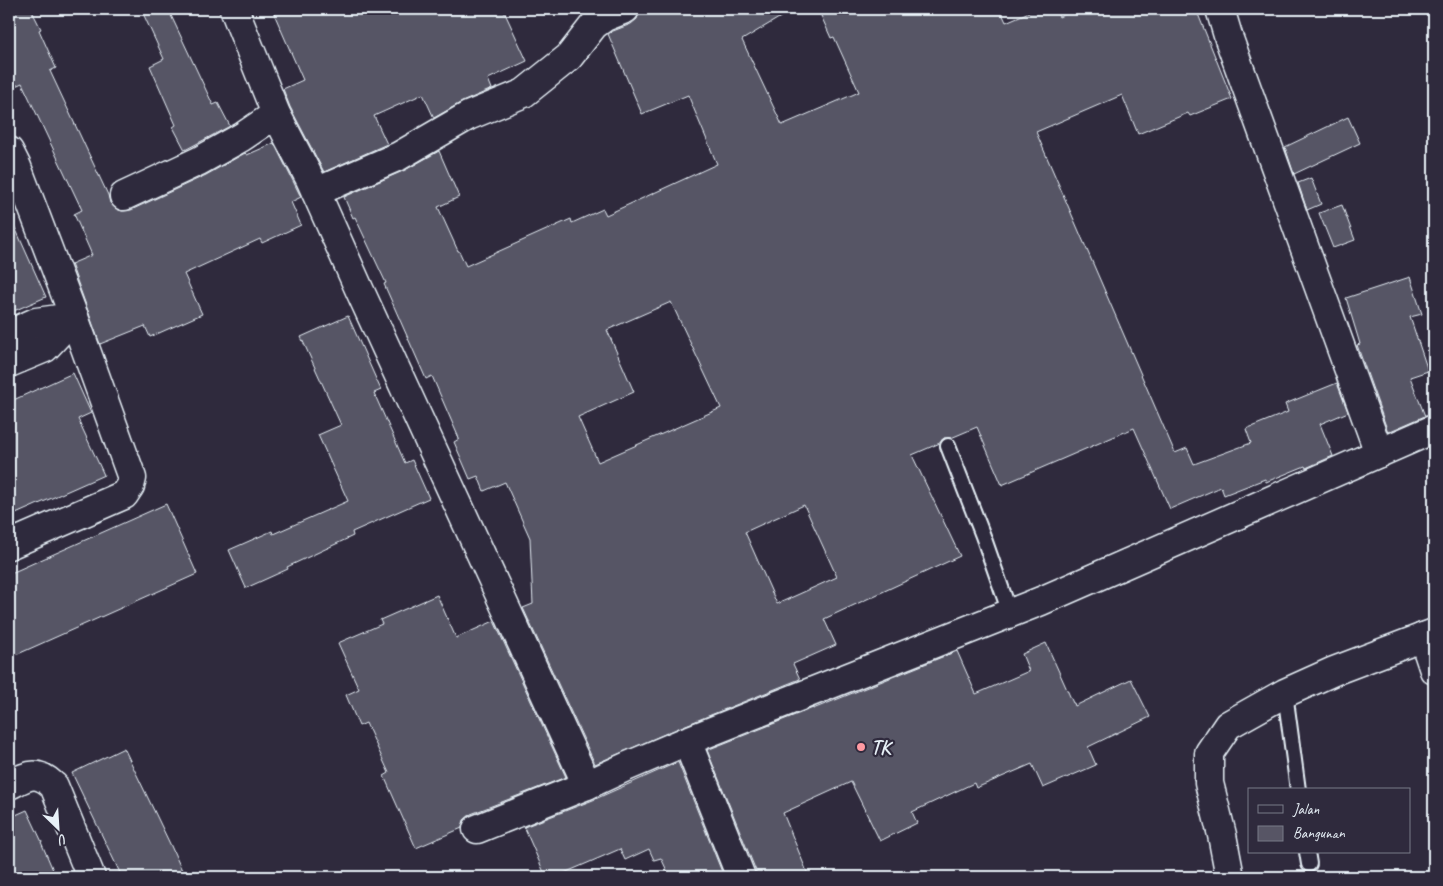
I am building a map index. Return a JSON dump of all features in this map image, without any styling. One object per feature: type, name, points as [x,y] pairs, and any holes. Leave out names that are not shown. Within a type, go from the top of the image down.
[{"type":"street","points":[[234,9],[276,114],[316,192],[587,785]]},
{"type":"street","points":[[316,192],[399,156],[468,116],[524,93],[569,57],[594,25],[605,17],[625,9]]},
{"type":"street","points":[[1220,9],[1232,48],[1379,453]]},
{"type":"street","points":[[124,196],[199,162],[242,137],[276,114]]},
{"type":"street","points":[[9,545],[124,495],[130,486],[132,478],[74,317],[11,163]]},
{"type":"street","points":[[9,334],[36,322],[74,317]]},
{"type":"street","points":[[9,363],[45,348],[74,317]]},
{"type":"street","points":[[477,829],[587,785],[687,741],[1041,601],[1434,429]]},
{"type":"street","points":[[1230,877],[1209,783],[1209,753],[1228,725],[1285,693],[1334,671],[1429,635],[1434,670]]},
{"type":"street","points":[[687,741],[741,877]]},
{"type":"street","points":[[9,785],[36,774],[46,778],[54,786],[91,877]]},
{"type":"lane","points":[[948,446],[984,536],[1010,613]]},
{"type":"lane","points":[[1285,693],[1298,788]]},
{"type":"building","points":[[9,9],[31,9],[56,68],[50,71],[110,203],[115,208],[122,211],[131,210],[206,175],[245,153],[247,155],[274,143],[301,197],[291,202],[301,225],[262,243],[260,239],[184,274],[202,314],[150,337],[145,326],[100,344],[71,264],[92,255],[74,214],[82,210],[22,83],[9,89]]},
{"type":"building","points":[[141,9],[168,9],[213,105],[218,103],[230,126],[185,150],[173,127],[176,125],[150,66],[164,59]]},
{"type":"building","points":[[272,9],[503,9],[527,61],[488,79],[492,89],[462,102],[434,118],[423,94],[374,116],[387,144],[324,172],[290,107],[283,89],[303,80]]},
{"type":"building","points":[[640,9],[794,9],[742,40],[782,125],[859,92],[834,37],[831,38],[818,9],[1000,9],[1006,22],[1036,9],[1055,9],[1059,17],[1076,9],[1196,9],[1232,99],[1190,116],[1188,113],[1138,134],[1122,95],[1036,132],[1175,453],[1187,448],[1194,464],[1251,443],[1246,429],[1288,412],[1285,404],[1337,383],[1348,412],[1320,424],[1333,456],[1306,468],[1305,466],[1266,482],[1265,479],[1224,495],[1221,487],[1170,509],[1134,428],[1002,485],[977,427],[951,438],[944,438],[940,443],[912,455],[960,556],[824,619],[836,645],[793,664],[800,679],[595,764],[523,608],[533,604],[530,538],[505,482],[484,491],[478,476],[470,479],[454,442],[459,439],[458,436],[432,376],[426,379],[384,284],[386,283],[344,197],[405,170],[439,151],[459,197],[438,207],[466,266],[571,219],[572,223],[603,209],[606,215],[717,164],[688,95],[642,114],[608,34],[631,24],[637,19]],"holes":[[[671,302],[721,408],[598,462],[578,417],[634,392],[607,330]],[[804,505],[837,577],[777,604],[745,532]]]},
{"type":"building","points":[[1348,117],[1360,143],[1294,174],[1285,147]]},
{"type":"building","points":[[1311,178],[1321,204],[1307,210],[1298,183]]},
{"type":"building","points":[[1342,205],[1355,240],[1333,248],[1319,213]]},
{"type":"building","points":[[9,214],[46,297],[9,313]]},
{"type":"building","points":[[1410,277],[1422,314],[1410,317],[1428,371],[1410,377],[1425,416],[1388,432],[1357,345],[1360,344],[1346,298]]},
{"type":"building","points":[[348,316],[381,390],[374,393],[405,463],[412,460],[429,498],[352,532],[353,536],[246,588],[229,550],[272,531],[273,534],[348,501],[318,435],[341,425],[301,337]]},
{"type":"building","points":[[73,373],[91,413],[78,419],[104,475],[9,517],[9,402]]},
{"type":"building","points":[[166,504],[197,574],[9,658],[9,574]]},
{"type":"building","points":[[437,595],[456,638],[494,621],[566,777],[471,814],[464,820],[462,828],[416,848],[384,776],[389,773],[366,723],[359,726],[346,695],[359,689],[338,643],[382,624],[380,620]]},
{"type":"building","points":[[1046,643],[1075,706],[1131,679],[1150,717],[1088,747],[1096,765],[1043,788],[1032,764],[976,788],[974,783],[912,812],[917,823],[880,841],[851,782],[783,813],[809,877],[756,877],[756,871],[707,750],[957,651],[976,694],[1029,671],[1022,654]]},
{"type":"building","points":[[124,748],[185,877],[122,877],[72,773]]},
{"type":"building","points":[[678,762],[724,877],[670,877],[661,858],[654,860],[649,849],[625,860],[620,849],[555,877],[546,877],[524,827],[593,800]]},
{"type":"building","points":[[27,810],[56,877],[9,877],[9,818]]},
{"type":"place","name":"TK","points":[[861,747]]}]
